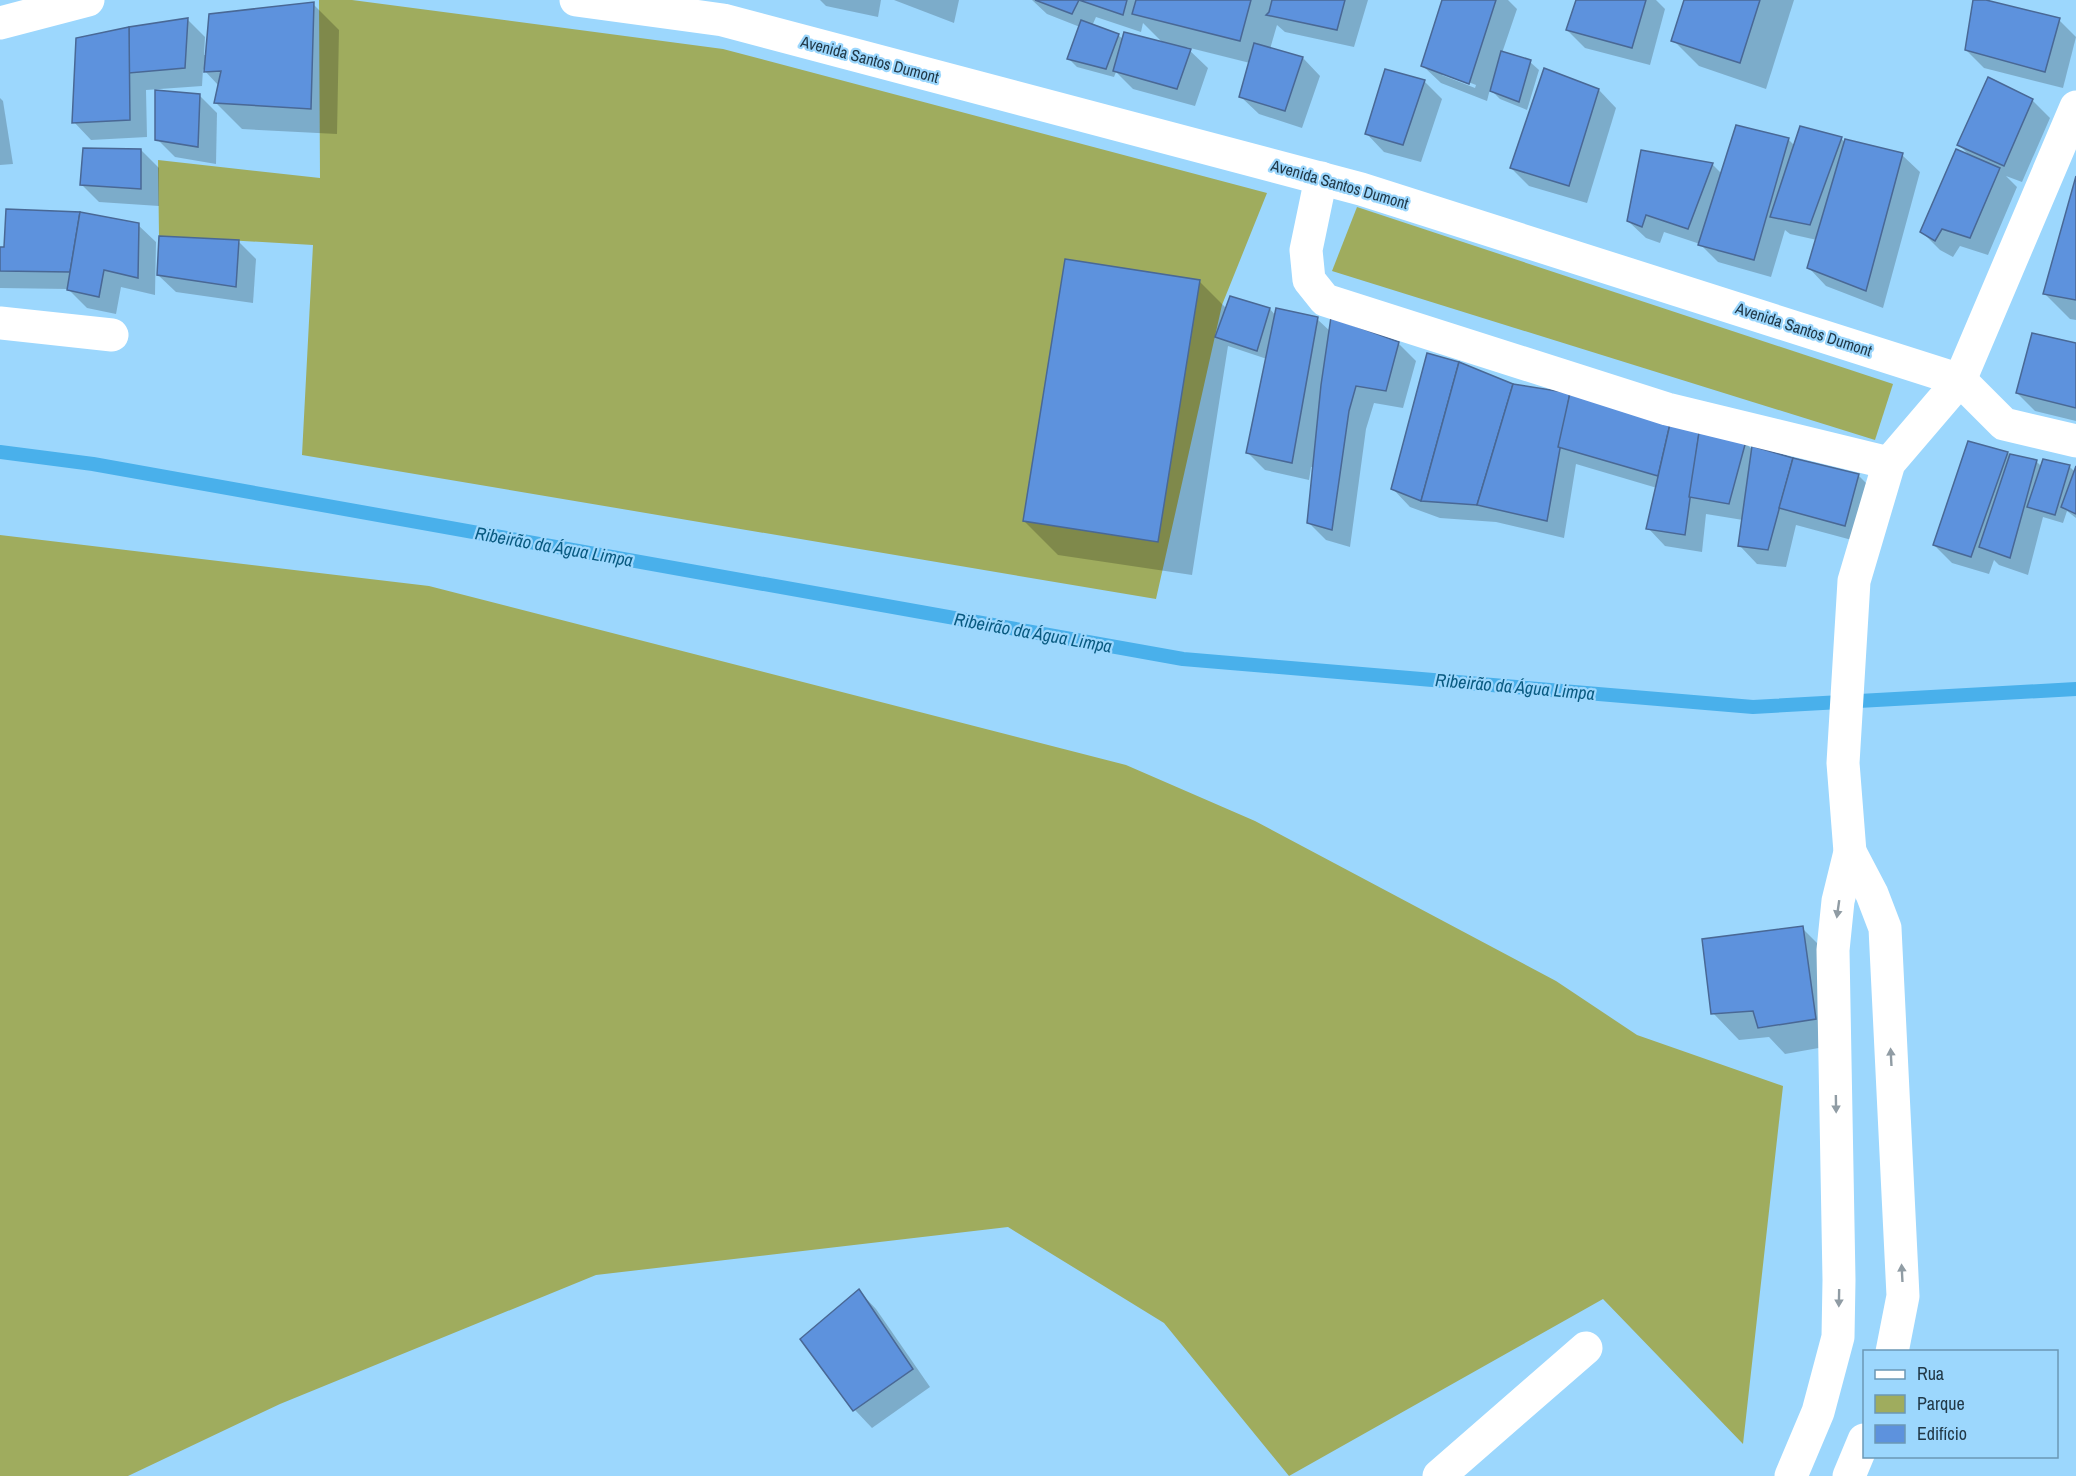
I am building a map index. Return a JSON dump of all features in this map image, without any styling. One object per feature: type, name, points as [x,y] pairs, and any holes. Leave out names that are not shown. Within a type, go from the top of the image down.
[{"type":"street","points":[[0,22],[88,0]]},
{"type":"street","name":"Avenida Santos Dumont","points":[[576,0],[723,20],[1321,178],[1708,297],[1960,380],[2004,424],[2076,441]]},
{"type":"street","points":[[1791,1476],[1818,1412],[1838,1337],[1839,1268],[1833,950],[1838,901],[1850,852],[1843,763],[1854,581],[1889,463],[1960,380],[2076,107]]},
{"type":"street","points":[[1321,178],[1306,250],[1310,280],[1325,300],[1667,409],[1889,463]]},
{"type":"street","points":[[0,323],[112,335]]},
{"type":"street","points":[[1850,852],[1872,894],[1885,928],[1903,1296],[1892,1350]]},
{"type":"street","points":[[1439,1476],[1586,1348]]},
{"type":"street","points":[[1849,1476],[1863,1442]]},
{"type":"green space","points":[[319,0],[352,0],[723,49],[1267,193],[1222,305],[1156,599],[302,455],[313,245],[159,236],[158,160],[320,178]]},
{"type":"green space","points":[[1357,207],[1893,384],[1875,440],[1332,271]]},
{"type":"green space","points":[[0,535],[429,586],[1126,765],[1255,821],[1556,981],[1637,1035],[1783,1086],[1743,1444],[1603,1299],[1289,1476],[1164,1323],[1008,1227],[596,1275],[280,1404],[128,1476],[0,1476]]},
{"type":"building","points":[[1035,0],[1079,0],[1072,14]]},
{"type":"building","points":[[1079,0],[1127,0],[1123,15]]},
{"type":"building","points":[[1136,0],[1251,0],[1240,41],[1132,14]]},
{"type":"building","points":[[1272,0],[1345,0],[1337,30],[1266,15]]},
{"type":"building","points":[[1442,0],[1496,0],[1469,84],[1421,66]]},
{"type":"building","points":[[1576,0],[1646,0],[1632,48],[1566,30]]},
{"type":"building","points":[[1684,0],[1760,0],[1740,63],[1671,41]]},
{"type":"building","points":[[1973,0],[1986,0],[2060,18],[2045,72],[1965,50]]},
{"type":"building","points":[[314,2],[311,109],[214,103],[221,71],[204,72],[209,14]]},
{"type":"building","points":[[188,18],[185,68],[129,73],[129,27]]},
{"type":"building","points":[[1081,20],[1119,34],[1106,69],[1067,59]]},
{"type":"building","points":[[129,27],[130,120],[72,123],[76,38]]},
{"type":"building","points":[[1124,32],[1191,49],[1177,89],[1113,71]]},
{"type":"building","points":[[1254,43],[1303,57],[1285,111],[1239,97]]},
{"type":"building","points":[[1501,51],[1531,60],[1519,102],[1490,91]]},
{"type":"building","points":[[1544,68],[1599,89],[1569,186],[1510,168]]},
{"type":"building","points":[[1385,69],[1425,80],[1403,145],[1365,134]]},
{"type":"building","points":[[1988,77],[2033,99],[2004,166],[1957,145]]},
{"type":"building","points":[[155,90],[200,94],[198,147],[155,140]]},
{"type":"building","points":[[1736,125],[1789,138],[1754,260],[1698,245]]},
{"type":"building","points":[[1800,126],[1842,137],[1810,225],[1770,217]]},
{"type":"building","points":[[1845,139],[1903,153],[1866,291],[1807,268]]},
{"type":"building","points":[[83,148],[141,149],[141,189],[80,185]]},
{"type":"building","points":[[1956,149],[2000,168],[1970,238],[1942,229],[1935,241],[1920,232]]},
{"type":"building","points":[[1641,150],[1713,163],[1688,229],[1646,215],[1642,227],[1627,221]]},
{"type":"building","points":[[2076,176],[2076,300],[2043,294]]},
{"type":"building","points":[[6,209],[80,212],[70,272],[0,271],[0,247],[4,247]]},
{"type":"building","points":[[80,212],[139,223],[138,278],[104,270],[99,297],[67,290]]},
{"type":"building","points":[[159,236],[239,240],[236,287],[157,275]]},
{"type":"building","points":[[1065,259],[1200,280],[1158,542],[1023,521]]},
{"type":"building","points":[[1230,296],[1270,308],[1257,351],[1215,337]]},
{"type":"building","points":[[1276,308],[1318,317],[1292,463],[1246,453]]},
{"type":"building","points":[[1331,317],[1399,342],[1386,391],[1356,386],[1349,411],[1332,530],[1307,523],[1321,385]]},
{"type":"building","points":[[2032,333],[2076,343],[2076,408],[2016,393]]},
{"type":"building","points":[[1427,353],[1459,362],[1421,501],[1391,489]]},
{"type":"building","points":[[1459,362],[1513,384],[1477,505],[1421,501]]},
{"type":"building","points":[[1513,384],[1570,393],[1547,521],[1477,505]]},
{"type":"building","points":[[1570,393],[1670,424],[1658,476],[1558,447]]},
{"type":"building","points":[[1670,424],[1700,426],[1685,535],[1646,529]]},
{"type":"building","points":[[1700,426],[1746,441],[1729,504],[1689,497]]},
{"type":"building","points":[[1968,441],[2008,452],[1971,557],[1933,545]]},
{"type":"building","points":[[1752,446],[1793,458],[1768,550],[1738,546]]},
{"type":"building","points":[[2010,454],[2037,460],[2010,558],[1979,547]]},
{"type":"building","points":[[1793,458],[1859,474],[1845,526],[1779,508]]},
{"type":"building","points":[[2043,459],[2070,465],[2055,515],[2027,507]]},
{"type":"building","points":[[2076,466],[2076,514],[2061,507]]},
{"type":"building","points":[[1803,926],[1816,1019],[1758,1028],[1753,1011],[1711,1014],[1702,939]]},
{"type":"building","points":[[859,1289],[913,1369],[853,1411],[800,1339]]},
{"type":"waterway","name":"Ribeirão da Água Limpa","points":[[0,452],[93,464],[1183,659],[1753,707],[2076,689]]}]
